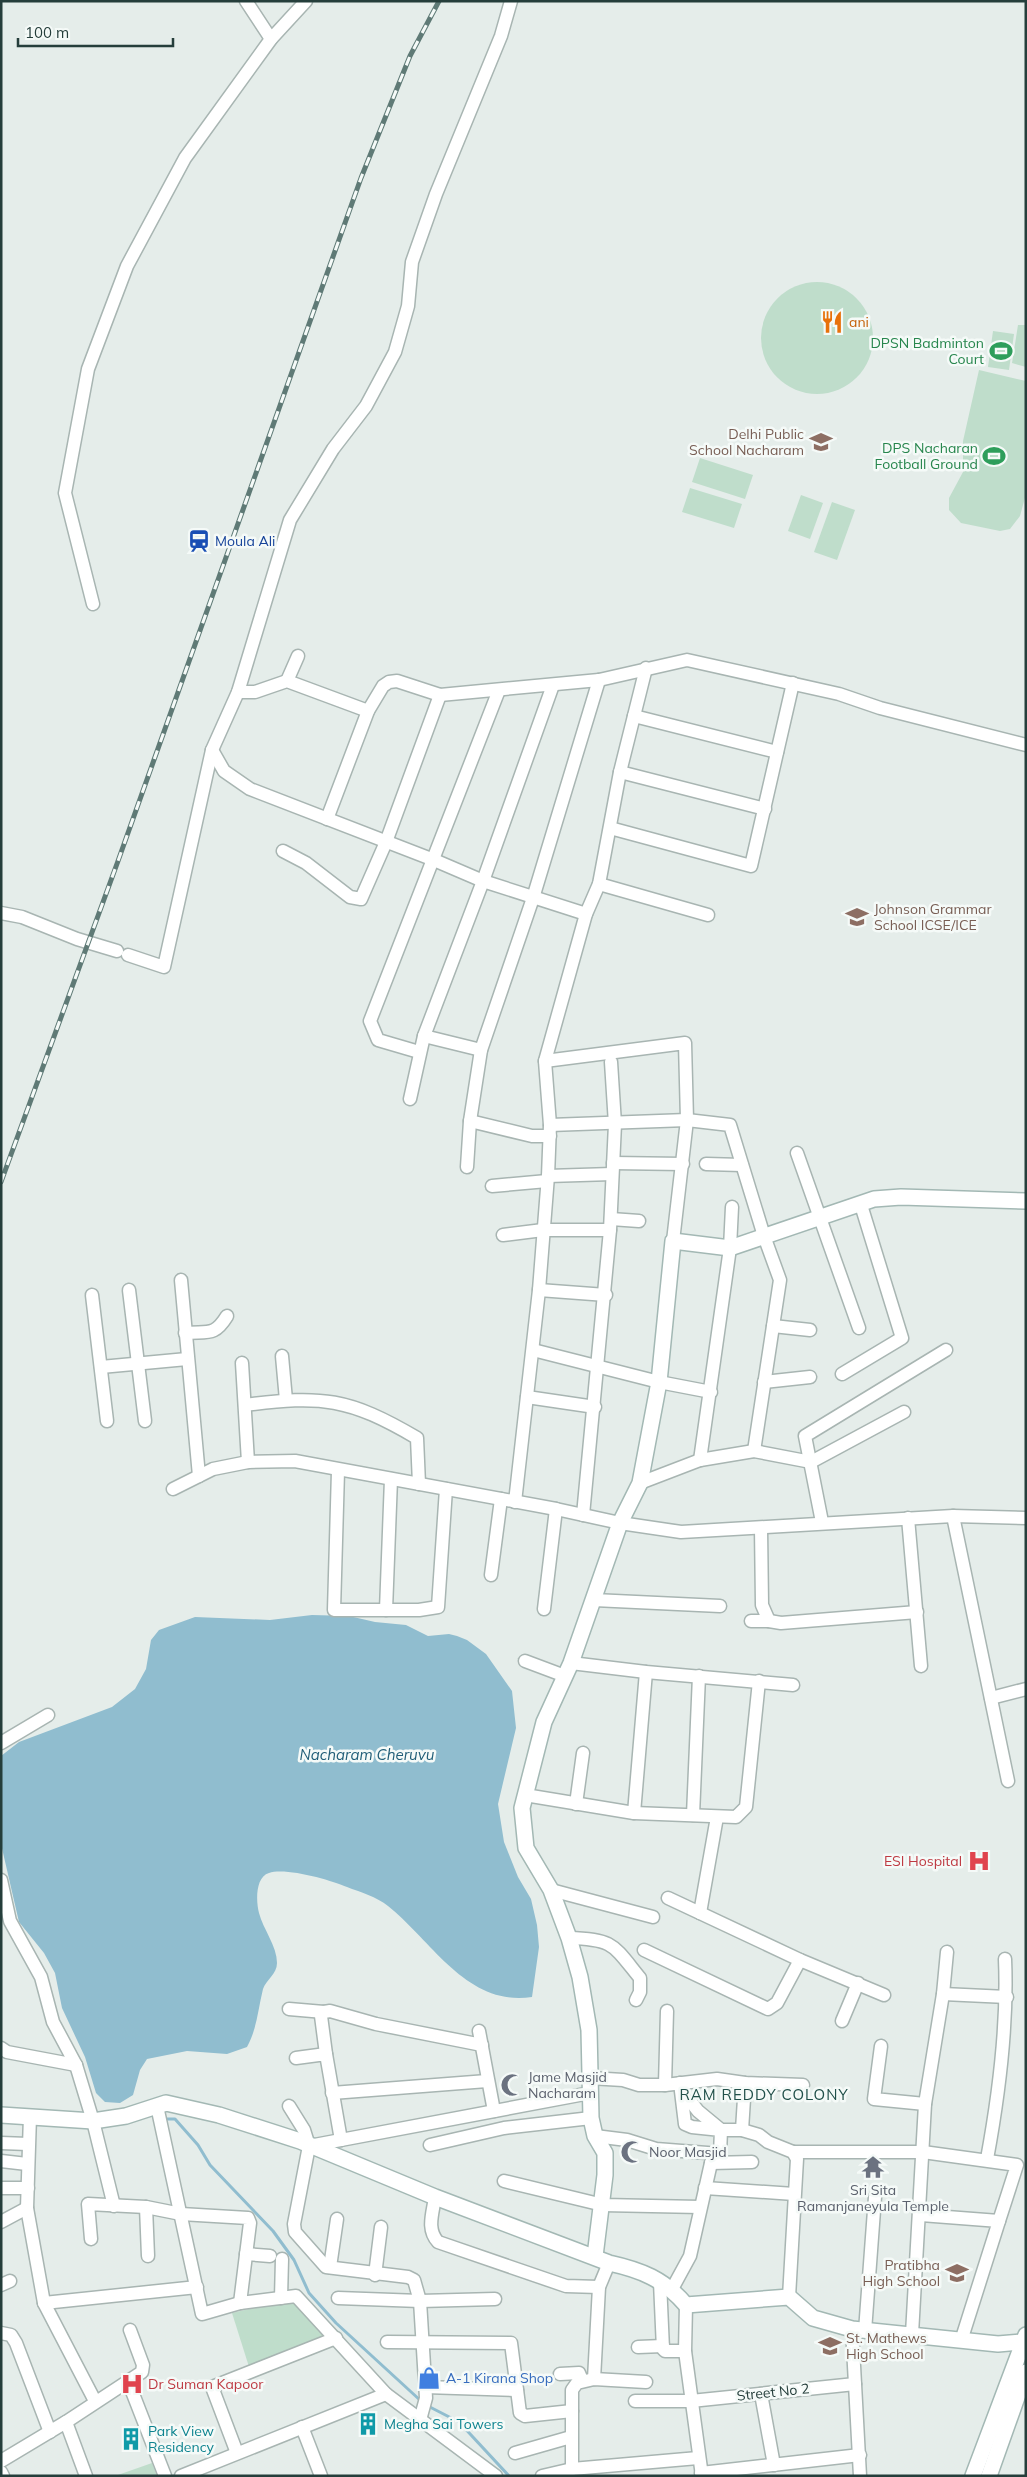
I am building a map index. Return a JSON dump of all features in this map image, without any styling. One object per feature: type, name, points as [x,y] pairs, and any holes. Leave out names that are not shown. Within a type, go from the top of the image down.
[{"type":"street","points":[[246,1],[271,39]]},
{"type":"street","points":[[93,604],[65,493],[88,369],[127,266],[185,158],[271,39],[306,1]]},
{"type":"street","points":[[1,913],[22,917],[78,939],[164,967],[212,750],[238,692],[290,520],[333,449],[366,406],[395,352],[408,306],[412,262],[436,194],[501,36],[511,1]]},
{"type":"street","points":[[287,681],[298,656]]},
{"type":"street","points":[[327,819],[368,711],[382,686],[388,682],[397,681],[440,695],[599,680],[687,660],[793,683],[1026,745]]},
{"type":"street","points":[[516,1502],[539,1290],[548,1178],[550,1131],[545,1061],[586,914],[599,884],[620,772],[646,668]]},
{"type":"street","points":[[467,1167],[470,1121],[482,1050],[534,898],[599,680]]},
{"type":"street","points":[[238,692],[255,692],[287,681],[368,711]]},
{"type":"street","points":[[610,828],[751,866],[793,683]]},
{"type":"street","points":[[410,1100],[424,1036],[483,882],[553,685]]},
{"type":"street","points":[[420,1052],[378,1040],[370,1022],[499,690]]},
{"type":"street","points":[[283,850],[306,863],[357,900],[361,899],[386,842],[440,695]]},
{"type":"street","points":[[634,716],[777,752]]},
{"type":"street","points":[[212,750],[224,771],[250,789],[434,860],[483,882],[586,914]]},
{"type":"street","points":[[620,772],[765,810]]},
{"type":"street","points":[[599,884],[708,915]]},
{"type":"street","points":[[424,1036],[482,1050]]},
{"type":"street","points":[[545,1061],[685,1043],[687,1120],[683,1164],[673,1241],[659,1382],[640,1483],[620,1523],[568,1670],[544,1722],[522,1808],[522,1830],[526,1848],[551,1890],[569,1938],[586,2006],[591,2118],[595,2136],[605,2153],[602,2259],[588,2380]]},
{"type":"street","points":[[583,1515],[595,1407],[597,1365],[606,1295],[611,1225],[615,1124],[611,1062]]},
{"type":"street","points":[[470,1121],[532,1136],[550,1131],[615,1124],[687,1120],[730,1125],[764,1236],[780,1280],[754,1451]]},
{"type":"street","points":[[798,1153],[822,1217],[858,1328]]},
{"type":"street","points":[[492,1186],[613,1168],[683,1164]]},
{"type":"street","points":[[706,1164],[742,1165]]},
{"type":"street","points":[[673,1241],[730,1248],[874,1199],[900,1197],[1026,1201]]},
{"type":"street","points":[[842,1374],[902,1338],[861,1205]]},
{"type":"street","points":[[700,1460],[730,1248],[732,1207]]},
{"type":"street","points":[[503,1234],[639,1221]]},
{"type":"street","points":[[181,1280],[199,1476]]},
{"type":"street","points":[[130,1290],[145,1421]]},
{"type":"street","points":[[539,1290],[606,1295]]},
{"type":"street","points":[[92,1295],[107,1421]]},
{"type":"street","points":[[185,1333],[216,1331],[221,1328],[227,1316]]},
{"type":"street","points":[[773,1326],[810,1330]]},
{"type":"street","points":[[533,1350],[659,1382],[710,1392]]},
{"type":"street","points":[[822,1522],[805,1436],[946,1350]]},
{"type":"street","points":[[282,1356],[286,1400]]},
{"type":"street","points":[[100,1367],[187,1359]]},
{"type":"street","points":[[242,1363],[248,1462]]},
{"type":"street","points":[[764,1382],[810,1377]]},
{"type":"street","points":[[528,1397],[595,1407]]},
{"type":"street","points":[[245,1405],[286,1400],[330,1400],[354,1406],[383,1418],[417,1438],[419,1484]]},
{"type":"street","points":[[640,1483],[700,1460],[754,1451],[811,1462],[904,1412]]},
{"type":"street","points":[[173,1489],[213,1469],[248,1462],[295,1462],[556,1509],[620,1523],[681,1532],[761,1528],[822,1522],[952,1516],[1025,1520]]},
{"type":"street","points":[[338,1471],[334,1610],[419,1610],[438,1607],[446,1489]]},
{"type":"street","points":[[386,1610],[391,1479]]},
{"type":"street","points":[[491,1575],[501,1499]]},
{"type":"street","points":[[544,1608],[556,1509]]},
{"type":"street","points":[[952,1516],[1008,1781]]},
{"type":"street","points":[[908,1518],[921,1666]]},
{"type":"street","points":[[761,1528],[762,1605],[769,1620]]},
{"type":"street","points":[[594,1600],[720,1606]]},
{"type":"street","points":[[751,1621],[769,1620],[781,1623],[917,1612]]},
{"type":"street","points":[[525,1661],[568,1670],[646,1672],[793,1685]]},
{"type":"street","points":[[634,1813],[646,1672]]},
{"type":"street","points":[[694,1815],[699,1676]]},
{"type":"street","points":[[525,1795],[634,1813],[716,1817],[736,1816],[746,1807],[759,1681]]},
{"type":"street","points":[[991,1698],[1026,1689]]},
{"type":"street","points":[[1,1742],[48,1715]]},
{"type":"street","points":[[576,1804],[583,1752]]},
{"type":"street","points":[[700,1914],[716,1817]]},
{"type":"street","points":[[1,1880],[10,1921],[41,1976],[53,2022],[76,2065],[93,2122],[114,2206]]},
{"type":"street","points":[[551,1890],[653,1918]]},
{"type":"street","points":[[668,1898],[800,1960],[858,1983],[884,1996]]},
{"type":"street","points":[[569,1938],[596,1938],[609,1943],[640,1978],[640,1992],[636,2000]]},
{"type":"street","points":[[644,1950],[768,2009],[777,2003],[800,1960]]},
{"type":"street","points":[[912,2334],[921,2215],[925,2104],[943,1994],[947,1952]]},
{"type":"street","points":[[986,2159],[994,2119],[1007,1997],[1006,1959]]},
{"type":"street","points":[[842,2021],[858,1983]]},
{"type":"street","points":[[943,1994],[1007,1997]]},
{"type":"street","points":[[290,2009],[324,2012],[482,2045]]},
{"type":"street","points":[[665,2085],[668,2010]]},
{"type":"street","points":[[324,2012],[321,2016],[321,2028],[341,2140]]},
{"type":"street","points":[[480,2031],[487,2081],[494,2110]]},
{"type":"street","points":[[881,2046],[874,2099],[925,2104]]},
{"type":"street","points":[[1,2048],[7,2052],[76,2065]]},
{"type":"street","points":[[296,2058],[326,2054]]},
{"type":"street","points":[[309,2146],[494,2110],[590,2085],[624,2080],[639,2085],[665,2085],[717,2079],[744,2083],[803,2085]]},
{"type":"street","points":[[332,2093],[487,2081]]},
{"type":"street","points":[[680,2083],[685,2124],[692,2127],[742,2130],[759,2135],[768,2142],[793,2152],[923,2152],[986,2159],[1017,2165],[961,2341]]},
{"type":"street","points":[[742,2130],[744,2083]]},
{"type":"street","points":[[691,2102],[698,2112],[721,2130]]},
{"type":"street","points":[[1,2115],[93,2122],[126,2116],[166,2103],[219,2115],[309,2146],[435,2197],[602,2259],[635,2268],[666,2285],[686,2305],[685,2351],[698,2458],[702,2474],[860,2455]]},
{"type":"street","points":[[157,2106],[198,2287],[202,2314],[240,2303],[296,2296],[386,2394]]},
{"type":"street","points":[[289,2106],[304,2130],[309,2146],[294,2224],[295,2232],[322,2264],[375,2274],[408,2277],[414,2280],[420,2301],[424,2403],[496,2476]]},
{"type":"street","points":[[30,2116],[28,2208],[44,2303],[95,2401]]},
{"type":"street","points":[[430,2145],[504,2128],[591,2118]]},
{"type":"street","points":[[685,2351],[666,2352],[663,2346],[666,2285],[690,2256],[700,2207],[715,2159],[721,2130]]},
{"type":"street","points":[[595,2136],[627,2140],[656,2150],[715,2159],[752,2162]]},
{"type":"street","points":[[1,2142],[28,2144]]},
{"type":"street","points":[[790,2297],[794,2194],[798,2169],[797,2159],[793,2152]]},
{"type":"street","points":[[1,2161],[28,2164]]},
{"type":"street","points":[[504,2181],[603,2205],[700,2207]]},
{"type":"street","points":[[1,2188],[28,2188]]},
{"type":"street","points":[[705,2188],[794,2194]]},
{"type":"street","points":[[435,2197],[430,2229],[432,2236],[438,2242],[566,2286],[599,2287]]},
{"type":"street","points":[[860,2476],[855,2384],[858,2330],[875,2197]]},
{"type":"street","points":[[91,2239],[88,2204],[146,2207],[181,2214],[248,2218],[250,2223],[240,2303]]},
{"type":"street","points":[[146,2207],[148,2256]]},
{"type":"street","points":[[1,2222],[28,2208]]},
{"type":"street","points":[[921,2215],[999,2221]]},
{"type":"street","points":[[330,2267],[337,2219]]},
{"type":"street","points":[[375,2274],[381,2227]]},
{"type":"street","points":[[246,2254],[276,2258],[281,2298]]},
{"type":"street","points":[[44,2303],[198,2287]]},
{"type":"street","points":[[686,2305],[790,2297],[813,2318],[858,2330],[1009,2344],[1024,2338]]},
{"type":"street","points":[[338,2298],[420,2301],[495,2298]]},
{"type":"street","points":[[1,2461],[66,2422],[95,2401],[142,2372],[143,2365],[130,2330]]},
{"type":"street","points":[[1,2334],[10,2335],[16,2343],[50,2432]]},
{"type":"street","points":[[237,2453],[212,2387],[336,2338]]},
{"type":"street","points":[[973,2476],[1024,2338]]},
{"type":"street","points":[[387,2342],[512,2343],[522,2416],[572,2411]]},
{"type":"street","points":[[638,2347],[663,2346]]},
{"type":"street","points":[[989,2476],[1026,2372]]},
{"type":"street","points":[[560,2374],[579,2373],[588,2380]]},
{"type":"street","points":[[572,2469],[572,2390],[588,2380],[646,2382]]},
{"type":"street","points":[[128,2381],[166,2476]]},
{"type":"street","name":"Street No 2","points":[[636,2401],[691,2401],[855,2384]]},
{"type":"street","points":[[181,2476],[386,2394],[424,2403],[517,2390]]},
{"type":"street","points":[[760,2394],[774,2465]]},
{"type":"street","points":[[66,2422],[86,2476]]},
{"type":"street","points":[[302,2427],[321,2476]]},
{"type":"street","points":[[515,2453],[571,2437]]},
{"type":"street","points":[[542,2476],[572,2469],[698,2458]]},
{"type":"street","points":[[1,2472],[3,2476]]},
{"type":"green space","points":[[817,282],[839,286],[857,298],[869,316],[873,338],[869,360],[857,378],[839,390],[817,394],[795,390],[777,378],[765,360],[761,338],[765,316],[777,298],[795,286]]},
{"type":"green space","points":[[1018,325],[1026,325],[1026,367],[1012,363]]},
{"type":"green space","name":"DPSN Badminton Court","points":[[993,331],[1014,334],[1009,370],[988,367]]},
{"type":"green space","name":"DPS Nacharan Football Ground","points":[[979,370],[1026,381],[1026,494],[1020,516],[1010,529],[1000,531],[961,523],[949,510],[949,498],[963,472],[963,441]]},
{"type":"green space","points":[[700,458],[753,475],[745,499],[692,482]]},
{"type":"green space","points":[[690,488],[742,504],[734,528],[682,512]]},
{"type":"green space","points":[[801,495],[823,503],[810,539],[788,531]]},
{"type":"green space","points":[[832,502],[855,510],[837,560],[814,552]]},
{"type":"green space","points":[[295,2298],[330,2338],[250,2370],[232,2313]]},
{"type":"green space","points":[[152,2463],[157,2476],[115,2476]]},
{"type":"water","name":"Nacharam Cheruvu","points":[[312,1615],[349,1616],[375,1622],[406,1625],[428,1636],[449,1634],[457,1636],[467,1640],[486,1654],[512,1691],[516,1728],[498,1804],[504,1842],[518,1877],[531,1899],[537,1925],[539,1947],[532,1997],[509,1997],[488,1992],[469,1982],[436,1953],[404,1920],[374,1897],[340,1884],[308,1875],[286,1872],[269,1873],[261,1879],[257,1903],[261,1919],[275,1950],[277,1967],[263,1989],[255,2026],[247,2047],[227,2054],[187,2051],[147,2059],[140,2070],[133,2095],[120,2103],[105,2102],[96,2093],[85,2057],[62,2008],[55,1973],[44,1953],[19,1922],[1,1844],[1,1756],[19,1742],[112,1707],[135,1689],[146,1669],[151,1640],[159,1630],[195,1617],[270,1620]]},
{"type":"waterway","points":[[166,2119],[175,2119],[198,2145],[210,2165],[273,2231],[294,2260],[309,2293],[336,2323],[421,2401]]},
{"type":"waterway","points":[[426,2405],[459,2422],[509,2476]]},
{"type":"railway","points":[[1,1182],[118,861],[361,178],[410,56],[439,1]]},
{"type":"place","name":"ani","points":[[832,322]]},
{"type":"place","name":"DPSN Badminton Court","points":[[1001,351]]},
{"type":"place","name":"Delhi Public School Nacharam","points":[[821,442]]},
{"type":"place","name":"DPS Nacharan Football Ground","points":[[994,456]]},
{"type":"place","name":"Moula Ali","points":[[199,541]]},
{"type":"place","name":"Johnson Grammar School ICSE/ICE","points":[[857,917]]},
{"type":"place","name":"ESI Hospital","points":[[979,1861]]},
{"type":"place","name":"Jame Masjid Nacharam","points":[[512,2085]]},
{"type":"place","name":"Noor Masjid","points":[[632,2152]]},
{"type":"place","name":"Sri Sita Ramanjaneyula Temple","points":[[873,2167]]},
{"type":"place","name":"Pratibha High School","points":[[957,2273]]},
{"type":"place","name":"St. Mathews High School","points":[[830,2346]]},
{"type":"place","name":"A-1 Kirana Shop","points":[[429,2378]]},
{"type":"place","name":"Dr Suman Kapoor","points":[[132,2384]]},
{"type":"place","name":"Megha Sai Towers","points":[[368,2424]]},
{"type":"place","name":"Park View Residency","points":[[131,2439]]},
{"type":"district","name":"RAM REDDY COLONY","points":[[764,2094]]}]
